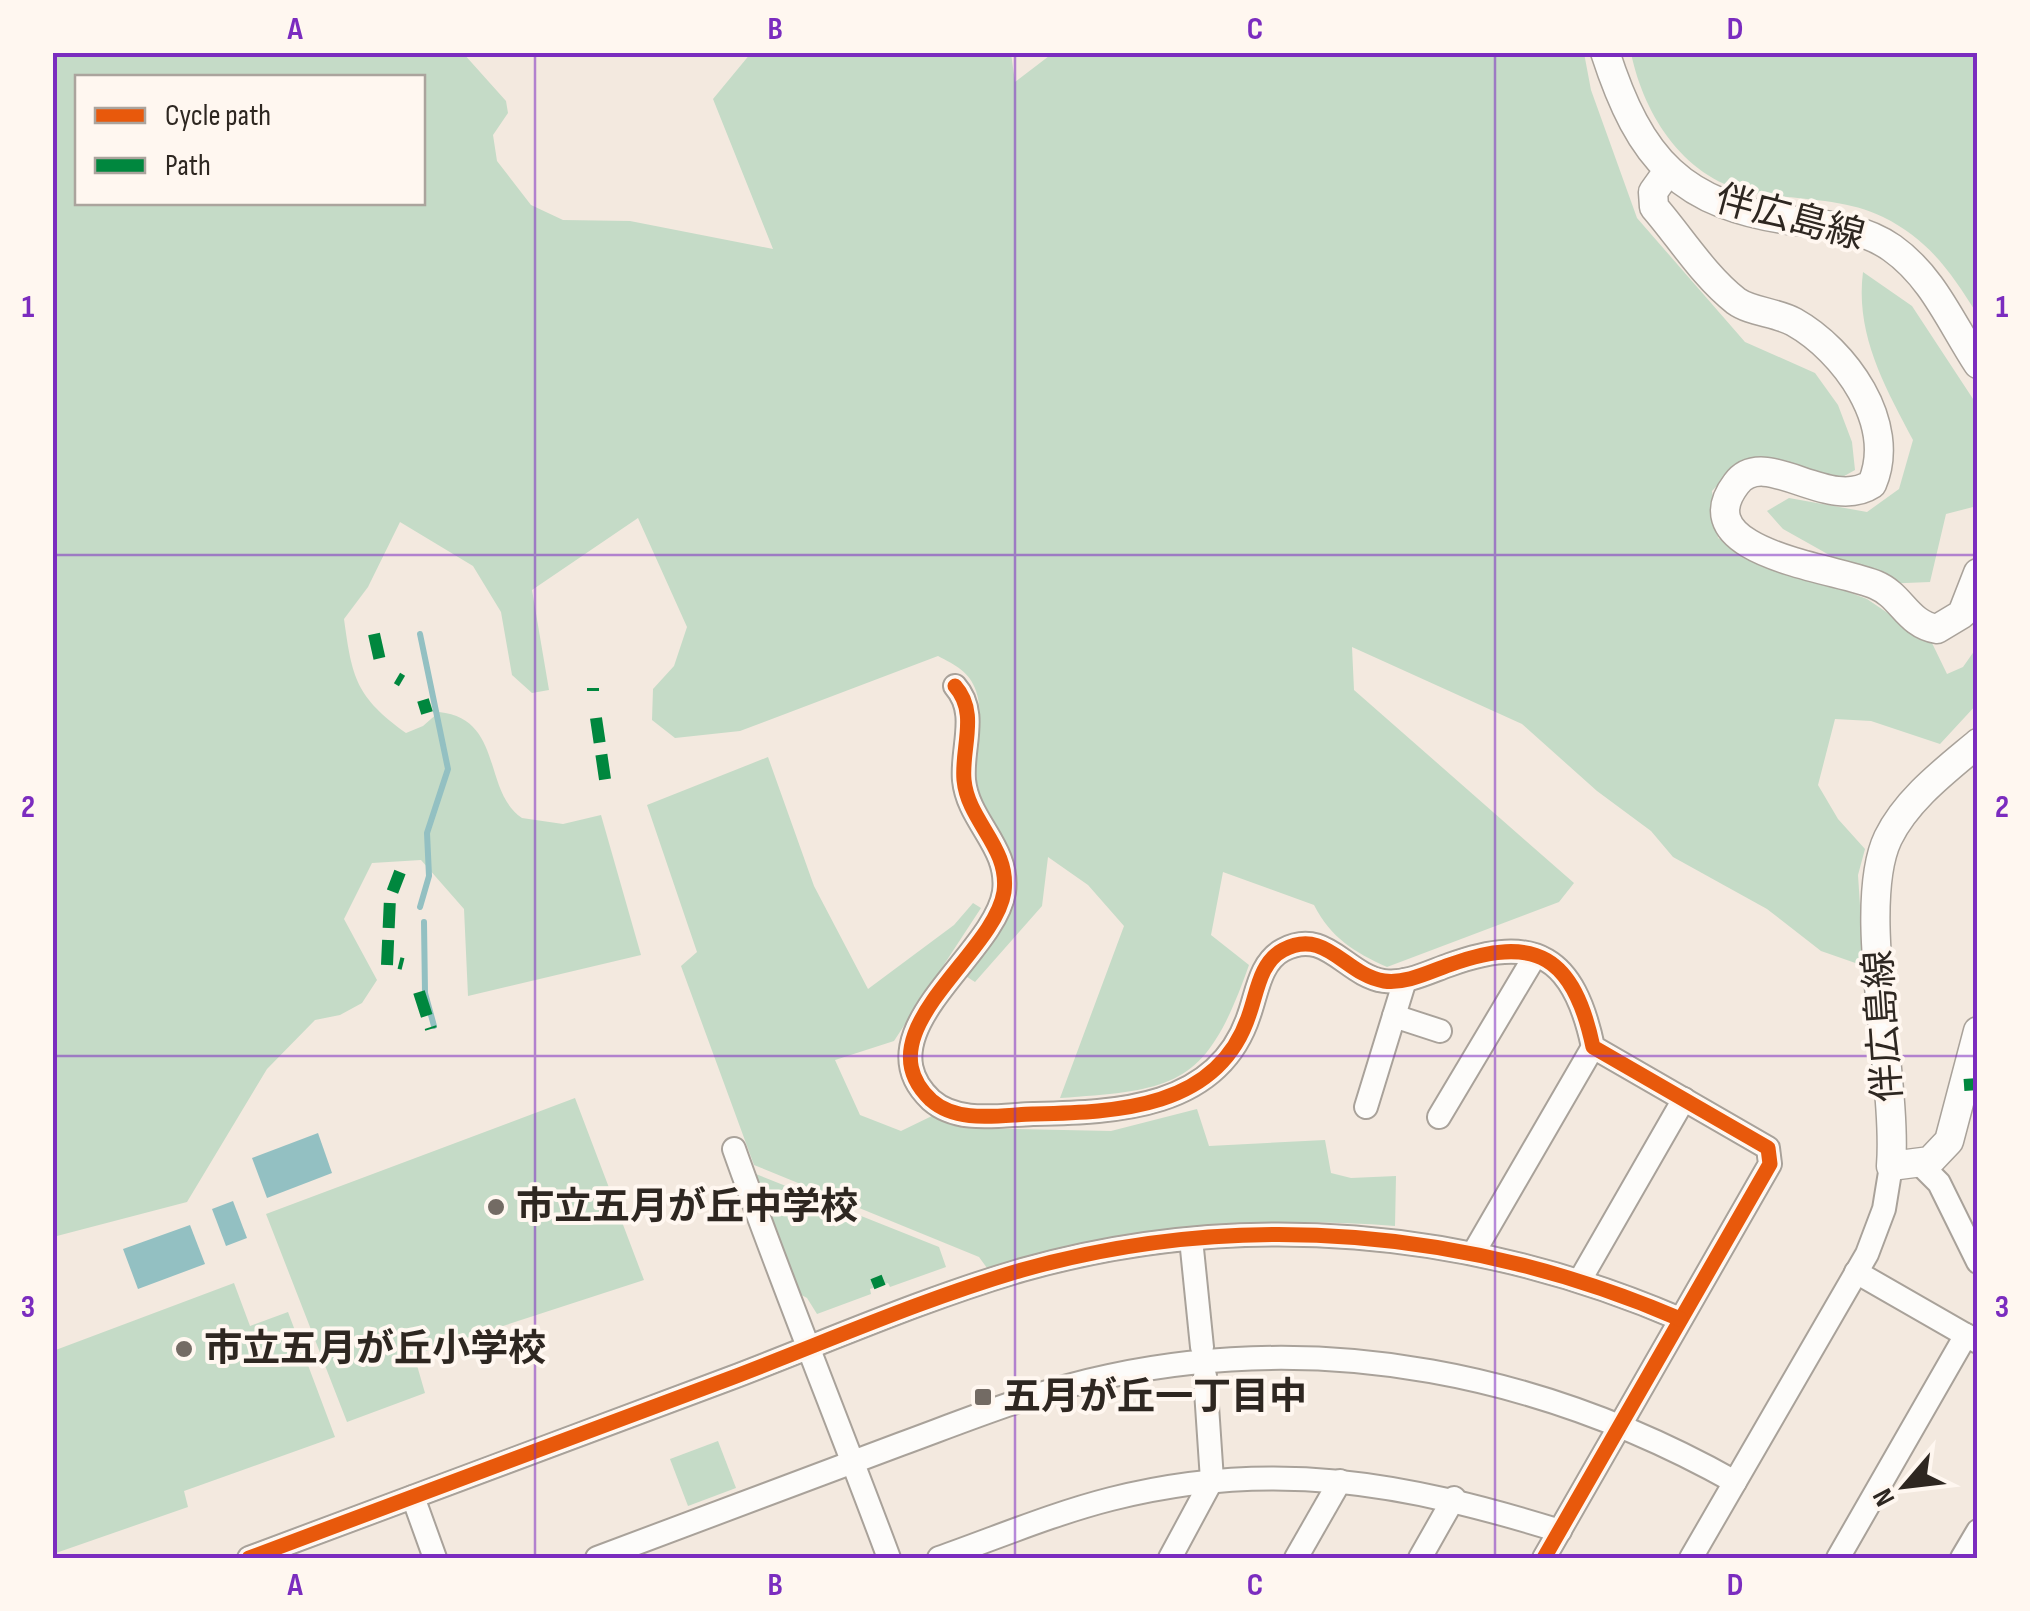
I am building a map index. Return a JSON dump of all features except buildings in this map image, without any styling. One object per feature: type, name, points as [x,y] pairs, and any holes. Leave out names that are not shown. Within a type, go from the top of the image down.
[{"type":"main road","name":"伴広島線","points":[[1605,52],[1634,129],[1668,172],[1696,193],[1736,210],[1851,230],[1888,246],[1921,273],[1978,364]]},
{"type":"main road","name":"伴広島線","points":[[1668,172],[1653,192],[1654,207],[1740,304],[1784,317],[1833,350],[1861,388],[1873,422],[1876,472],[1872,484],[1850,494],[1837,494],[1754,471],[1742,476],[1727,499],[1726,518],[1734,536],[1754,547],[1874,584],[1913,621],[1936,629],[1962,614],[1978,573]]},
{"type":"main road","name":"伴広島線","points":[[1891,1166],[1877,916],[1878,870],[1889,836],[1907,809],[1978,743]]},
{"type":"main road","name":"伴広島線","points":[[1920,1164],[1938,1156],[1950,1141],[1978,1031]]},
{"type":"main road","points":[[1891,1166],[1920,1164]]},
{"type":"street","points":[[955,686],[968,708],[966,790],[1000,855],[1005,880],[996,915],[914,1033],[914,1072],[924,1092],[942,1108],[969,1116],[1104,1112],[1171,1098],[1223,1060],[1247,1023],[1266,965],[1278,953],[1298,944],[1324,946],[1372,978],[1405,980],[1488,951],[1535,956],[1571,981],[1593,1047],[1764,1144],[1772,1158],[1544,1558]]},
{"type":"street","points":[[1439,1117],[1535,956]]},
{"type":"street","points":[[1366,1107],[1405,980]]},
{"type":"street","points":[[1394,1016],[1440,1030]]},
{"type":"street","points":[[1474,1252],[1593,1047]]},
{"type":"street","points":[[1580,1280],[1684,1099]]},
{"type":"street","points":[[734,1148],[788,1302],[810,1347],[889,1558]]},
{"type":"street","points":[[1920,1164],[1938,1184],[1978,1262]]},
{"type":"street","points":[[1691,1558],[1856,1272],[1880,1222],[1891,1166]]},
{"type":"street","points":[[249,1558],[1022,1270],[1134,1245],[1191,1239],[1378,1237],[1474,1252],[1580,1280],[1680,1319]]},
{"type":"street","points":[[1191,1239],[1202,1347]]},
{"type":"street","points":[[1838,1558],[1972,1339],[1856,1272]]},
{"type":"street","points":[[596,1558],[1067,1386],[1154,1368],[1243,1358],[1334,1358],[1440,1372],[1532,1394],[1620,1425],[1735,1482]]},
{"type":"street","points":[[1170,1558],[1212,1480],[1205,1376]]},
{"type":"street","points":[[939,1558],[1092,1504],[1212,1480],[1340,1481],[1454,1498],[1560,1530]]},
{"type":"street","points":[[1296,1558],[1340,1481]]},
{"type":"street","points":[[413,1497],[435,1558]]},
{"type":"street","points":[[1420,1558],[1454,1498]]},
{"type":"street","points":[[1962,1558],[1978,1531]]},
{"type":"street","points":[[1001,1536],[1009,1558]]},
{"type":"green space","points":[[53,53],[463,53],[506,101],[508,113],[493,135],[497,161],[531,205],[563,220],[630,221],[773,249],[713,99],[751,53],[1011,53],[1015,82],[1053,53],[1584,53],[1591,90],[1637,218],[1745,342],[1815,373],[1838,405],[1852,442],[1855,470],[1839,479],[1775,462],[1741,461],[1712,491],[1718,538],[1758,558],[1867,599],[1932,643],[1947,674],[1963,667],[1977,647],[1977,704],[1940,744],[1871,721],[1835,719],[1818,785],[1838,819],[1865,849],[1858,875],[1864,966],[1821,951],[1767,909],[1673,857],[1651,831],[1597,791],[1522,724],[1352,647],[1354,690],[1574,883],[1559,902],[1387,967],[1345,943],[1314,905],[1223,872],[1211,935],[1249,965],[1219,1035],[1184,1073],[1161,1084],[1134,1091],[1060,1098],[1124,926],[1088,885],[1048,857],[1042,906],[975,982],[964,975],[996,936],[1008,914],[1014,872],[1005,843],[977,790],[974,765],[979,702],[973,684],[961,670],[938,656],[740,731],[675,738],[652,720],[653,689],[674,666],[687,627],[638,518],[532,590],[549,690],[532,693],[512,675],[501,612],[473,566],[400,522],[368,587],[344,619],[359,685],[376,708],[406,733],[423,726],[439,712],[460,717],[474,728],[483,741],[501,791],[522,818],[563,824],[601,815],[641,955],[468,996],[464,909],[421,860],[372,863],[344,919],[377,980],[362,1003],[340,1015],[315,1020],[267,1069],[187,1202],[53,1237]]},
{"type":"green space","points":[[1631,53],[1977,53],[1977,314],[1926,246],[1883,217],[1836,203],[1755,193],[1708,175],[1672,142],[1658,122],[1637,77]]},
{"type":"green space","points":[[1863,272],[1912,306],[1977,405],[1977,506],[1946,514],[1930,582],[1881,584],[1783,529],[1767,511],[1789,498],[1867,512],[1899,489],[1913,440],[1874,359],[1864,317]]},
{"type":"green space","points":[[768,757],[814,886],[868,989],[954,925],[973,903],[981,908],[894,1041],[835,1060],[860,1115],[901,1131],[934,1115],[963,1128],[1111,1131],[1197,1109],[1209,1146],[1325,1140],[1331,1173],[1351,1178],[1396,1176],[1395,1226],[1290,1222],[1188,1228],[1088,1243],[987,1268],[979,1257],[754,1165],[681,966],[697,952],[647,805]]},
{"type":"green space","points":[[575,1098],[644,1280],[414,1355],[425,1393],[347,1422],[266,1214]]},
{"type":"green space","points":[[751,1172],[939,1247],[946,1267],[890,1287],[888,1283],[870,1289],[871,1294],[817,1314],[807,1298],[796,1292]]},
{"type":"green space","name":"市立五月が丘小学校","points":[[234,1283],[250,1326],[288,1312],[335,1437],[184,1491],[188,1507],[53,1554],[53,1351]]},
{"type":"green space","points":[[718,1441],[736,1488],[688,1506],[670,1459]]},
{"type":"water","points":[[318,1133],[332,1173],[267,1198],[252,1158]]},
{"type":"water","points":[[233,1201],[247,1238],[226,1246],[212,1209]]},
{"type":"water","points":[[190,1225],[205,1264],[138,1289],[123,1249]]},
{"type":"waterway","points":[[420,634],[448,769],[427,833],[429,876],[420,907]]},
{"type":"waterway","points":[[424,922],[425,993],[434,1026]]},
{"type":"marked path","points":[[374,634],[380,661]]},
{"type":"marked path","points":[[397,678],[402,681]]},
{"type":"marked path","points":[[423,700],[427,713]]},
{"type":"marked path","points":[[596,718],[606,786]]},
{"type":"marked path","points":[[387,965],[390,898],[400,872]]},
{"type":"marked path","points":[[399,963],[403,964]]},
{"type":"marked path","points":[[419,992],[431,1029]]},
{"type":"marked path","points":[[1964,1085],[1978,1084]]},
{"type":"marked path","points":[[876,1277],[880,1287]]},
{"type":"cycle path","points":[[955,686],[968,719],[964,768],[967,795],[1001,861],[1004,892],[995,917],[920,1022],[911,1048],[913,1074],[931,1100],[942,1108],[980,1116],[1097,1111],[1129,1107],[1189,1088],[1214,1070],[1234,1046],[1269,962],[1298,944],[1324,948],[1370,977],[1384,981],[1417,977],[1479,956],[1528,953],[1546,960],[1562,973],[1575,992],[1593,1047],[1768,1148],[1770,1164],[1544,1558]]},
{"type":"cycle path","points":[[249,1558],[948,1294],[1022,1270],[1105,1251],[1188,1239],[1272,1235],[1355,1238],[1438,1248],[1520,1265],[1601,1289],[1680,1319]]},
{"type":"place","name":"市立五月が丘中学校","points":[[496,1207]]},
{"type":"place","name":"市立五月が丘小学校","points":[[184,1349]]},
{"type":"place","name":"五月が丘一丁目中","points":[[983,1397]]}]
